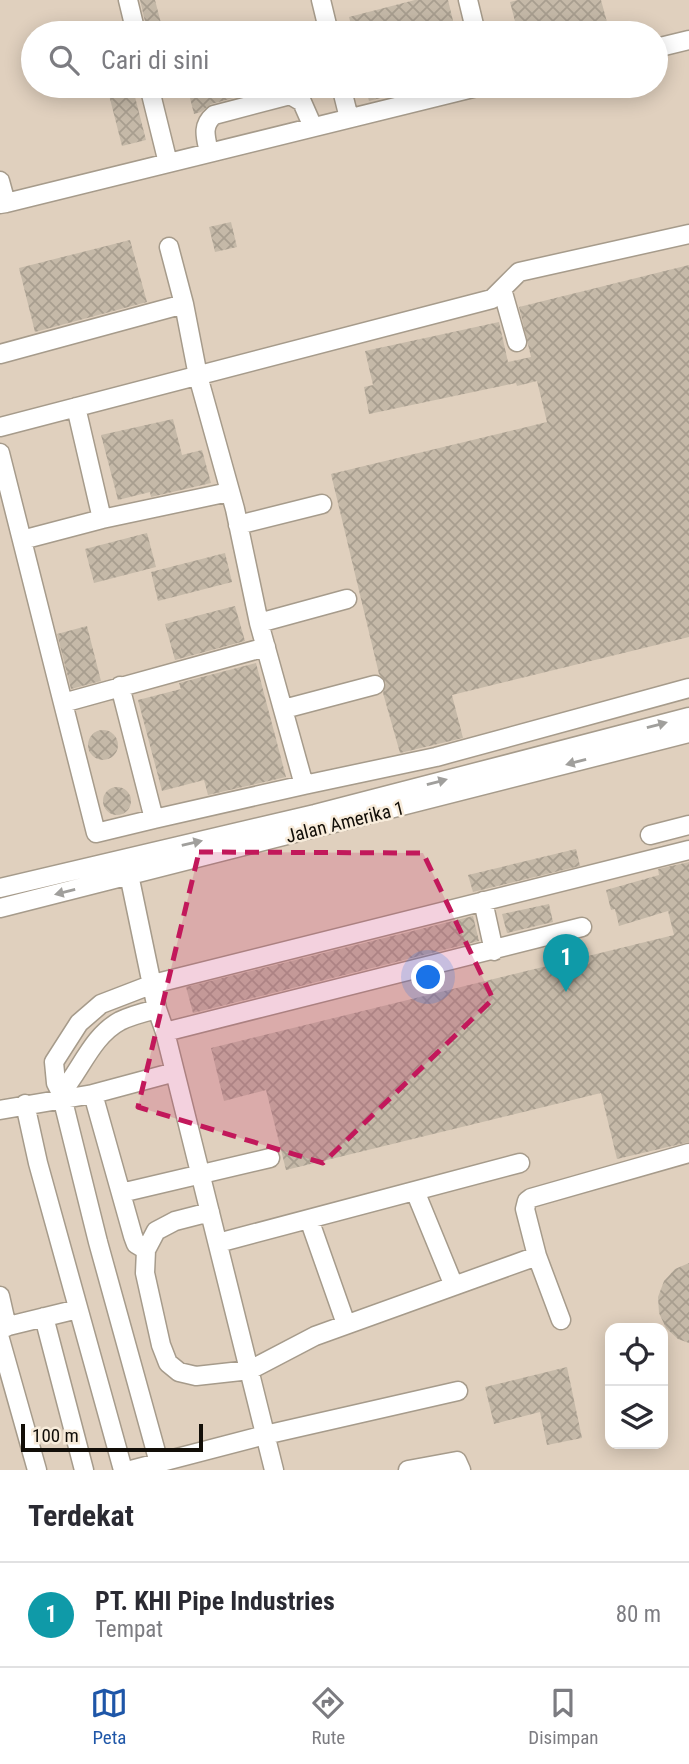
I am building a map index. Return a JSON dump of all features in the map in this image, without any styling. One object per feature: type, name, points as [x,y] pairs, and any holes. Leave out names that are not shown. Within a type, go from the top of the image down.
[{"type":"lane","points":[[128,0],[133,21]]},
{"type":"lane","points":[[321,0],[326,21]]},
{"type":"lane","points":[[468,0],[473,21]]},
{"type":"lane","points":[[668,45],[689,40]]},
{"type":"lane","points":[[152,98],[168,163]]},
{"type":"lane","points":[[209,152],[205,131],[209,119],[279,98]]},
{"type":"lane","points":[[297,98],[302,102],[313,127]]},
{"type":"lane","points":[[344,98],[349,118]]},
{"type":"lane","points":[[0,181],[3,204],[432,98]]},
{"type":"lane","points":[[0,427],[492,299],[519,272],[689,234]]},
{"type":"lane","points":[[170,247],[198,376],[229,492],[259,623],[304,785]]},
{"type":"lane","points":[[502,289],[517,342]]},
{"type":"lane","points":[[0,354],[184,304]]},
{"type":"lane","points":[[76,407],[102,519]]},
{"type":"lane","points":[[0,453],[96,833],[109,871]]},
{"type":"lane","points":[[22,540],[102,519],[229,492]]},
{"type":"lane","points":[[237,525],[322,504]]},
{"type":"lane","points":[[259,623],[347,599]]},
{"type":"lane","points":[[63,703],[266,648]]},
{"type":"lane","points":[[284,709],[375,685]]},
{"type":"lane","points":[[120,686],[154,819]]},
{"type":"lane","points":[[96,833],[436,757],[689,688]]},
{"type":"lane","name":"Jalan Amerika 1","points":[[0,908],[109,871],[328,810],[689,717]]},
{"type":"lane","name":"Jalan Amerika 1","points":[[128,866],[320,828],[689,733]]},
{"type":"lane","points":[[650,835],[689,825]]},
{"type":"lane","points":[[160,1466],[62,1097],[56,1083],[54,1062],[79,1023],[101,1004],[153,984],[689,850]]},
{"type":"lane","points":[[128,866],[158,1009],[274,1470]]},
{"type":"lane","name":"Jalan Amerika 1","points":[[0,888],[109,871]]},
{"type":"lane","points":[[483,901],[494,951]]},
{"type":"lane","points":[[165,1032],[582,927]]},
{"type":"lane","points":[[62,1097],[97,1040],[109,1028],[121,1020],[158,1009]]},
{"type":"lane","points":[[0,1110],[62,1097],[93,1094],[175,1072]]},
{"type":"lane","points":[[93,1094],[136,1244],[146,1250]]},
{"type":"lane","points":[[25,1104],[38,1163],[123,1470]]},
{"type":"lane","points":[[561,1320],[537,1256],[525,1209],[527,1201],[689,1153]]},
{"type":"lane","points":[[121,1193],[270,1158]]},
{"type":"lane","points":[[218,1243],[520,1163]]},
{"type":"lane","points":[[415,1191],[454,1286]]},
{"type":"lane","points":[[210,1212],[175,1220],[156,1231],[146,1250],[145,1273],[161,1345],[168,1363],[179,1372],[196,1376],[250,1370],[315,1336],[537,1256]]},
{"type":"lane","points":[[309,1219],[346,1324]]},
{"type":"lane","points":[[0,1296],[2,1331],[37,1470]]},
{"type":"lane","points":[[2,1331],[44,1317],[78,1310]]},
{"type":"lane","points":[[44,1317],[84,1470]]},
{"type":"lane","points":[[131,1470],[160,1466],[265,1434],[458,1391]]},
{"type":"lane","points":[[408,1470],[457,1461],[461,1470]]},
{"type":"highlighted area","points":[[199,852],[423,853],[493,999],[323,1163],[138,1107]]},
{"type":"shaded area","points":[[0,0],[689,0],[689,1470],[0,1470]]},
{"type":"building","points":[[140,0],[155,0],[160,21],[145,21]]},
{"type":"building","points":[[415,0],[448,0],[453,21],[350,21],[349,17]]},
{"type":"building","points":[[601,0],[607,21],[515,21],[510,2]]},
{"type":"building","points":[[110,98],[135,98],[146,140],[122,146]]},
{"type":"building","points":[[190,98],[234,98],[211,104],[194,114]]},
{"type":"building","points":[[231,222],[237,247],[215,252],[209,227]]},
{"type":"building","points":[[130,240],[147,302],[35,332],[19,268]]},
{"type":"building","points":[[689,265],[689,637],[452,695],[463,738],[400,753],[383,693],[386,683],[379,674],[331,474],[547,422],[537,381],[369,414],[364,387],[373,385],[365,351],[499,322],[508,362],[531,357],[519,307]]},
{"type":"building","points":[[173,419],[182,455],[202,450],[211,483],[151,497],[150,492],[118,500],[101,435]]},
{"type":"building","points":[[147,533],[156,567],[94,583],[85,549]]},
{"type":"building","points":[[225,553],[232,582],[158,601],[151,572]]},
{"type":"building","points":[[235,606],[245,641],[175,660],[165,624]]},
{"type":"building","points":[[87,626],[101,681],[71,689],[57,634]]},
{"type":"building","points":[[256,663],[286,777],[208,795],[204,780],[162,791],[138,700],[181,689],[179,683]]},
{"type":"building","points":[[103,730],[109,731],[117,739],[117,751],[109,759],[103,760],[97,759],[89,751],[88,745],[89,739],[97,731]]},
{"type":"building","points":[[117,787],[127,791],[131,801],[127,811],[117,815],[107,811],[103,801],[107,791]]},
{"type":"building","points":[[576,849],[580,866],[473,892],[468,875]]},
{"type":"building","points":[[689,862],[689,1142],[617,1159],[601,1093],[286,1170],[266,1090],[224,1101],[211,1048],[674,935],[668,911],[619,926],[606,890],[659,875],[658,869]]},
{"type":"building","points":[[549,904],[553,922],[507,933],[502,914]]},
{"type":"building","points":[[473,916],[479,941],[193,1013],[186,987]]},
{"type":"building","points":[[689,1263],[689,1343],[678,1339],[668,1330],[668,1323],[664,1323],[659,1313],[658,1297],[664,1281],[675,1269]]},
{"type":"building","points":[[567,1367],[582,1438],[547,1445],[540,1412],[494,1424],[485,1387]]},
{"type":"place","name":"PT. KHI Pipe Industries","points":[[566,992]]}]
